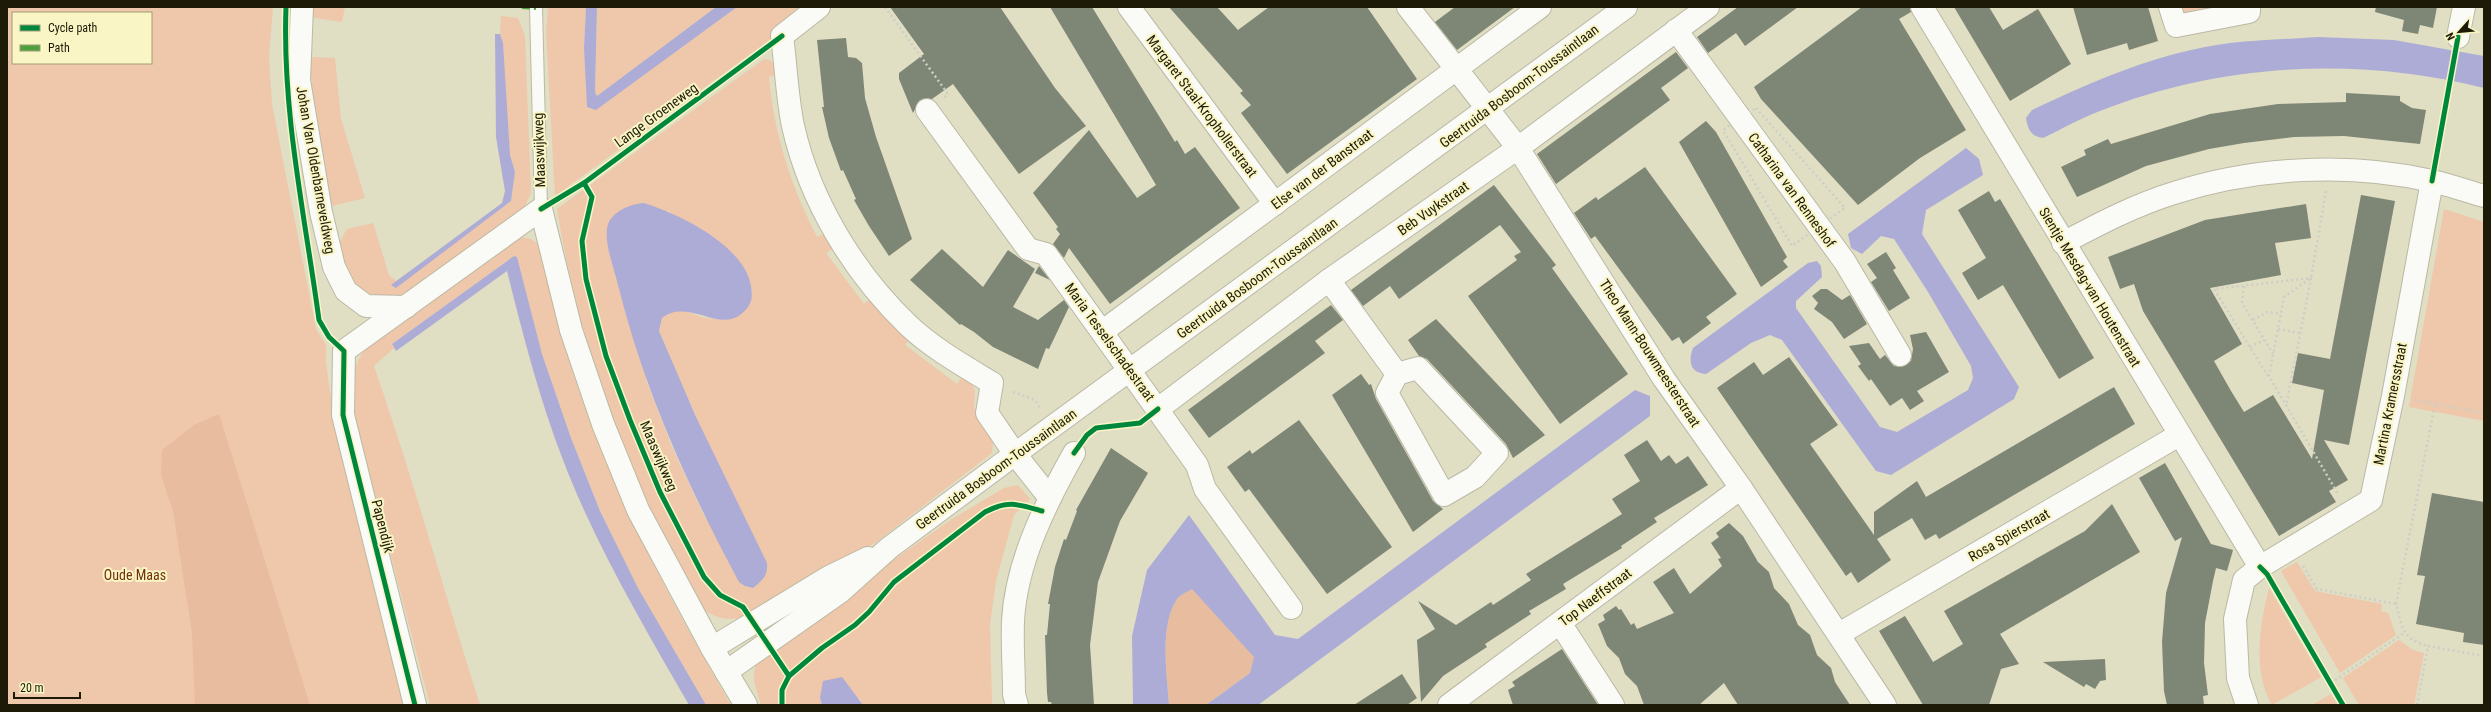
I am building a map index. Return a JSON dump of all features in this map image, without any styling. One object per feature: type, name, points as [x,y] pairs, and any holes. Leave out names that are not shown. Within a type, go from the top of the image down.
[{"type":"street","name":"Johan Van Oldenbarneveldweg","points":[[302,7],[299,80],[320,212],[334,267],[346,290],[366,306],[406,307]]},
{"type":"street","points":[[819,7],[782,36],[793,126],[815,196],[854,263],[908,325],[961,365],[992,384],[987,412],[1015,454],[1049,497]]},
{"type":"street","name":"Margaret Staal-Krophollerstraat","points":[[1129,7],[1275,204]]},
{"type":"street","name":"Theo Mann-Bouwmeesterstraat","points":[[1408,7],[1518,148],[1664,380],[1741,488],[1839,634],[1884,705]]},
{"type":"street","name":"Else van der Banstraat","points":[[1103,331],[1540,7]]},
{"type":"street","name":"Geertruida Bosboom-Toussaintlaan","points":[[726,672],[840,592],[889,548],[1015,454],[1444,142],[1487,108],[1626,7]]},
{"type":"street","name":"Beb Vuykstraat","points":[[1158,410],[1329,280],[1518,148],[1708,7]]},
{"type":"street","name":"Sientje Mesdag-van Houtenstraat","points":[[1922,7],[2063,243],[2260,567]]},
{"type":"street","points":[[2170,7],[2176,26],[2249,12],[2249,7]]},
{"type":"street","points":[[2458,37],[2464,7]]},
{"type":"street","name":"Catharina van Renneshof","points":[[1676,30],[1845,262],[1900,355]]},
{"type":"street","name":"Maria Tesselschadestraat","points":[[927,110],[1028,249],[1046,254],[1103,331],[1197,465],[1205,489],[1291,608]]},
{"type":"street","points":[[2063,243],[2114,216],[2174,193],[2238,178],[2330,170],[2384,173],[2432,181],[2484,196]]},
{"type":"street","name":"Martina Kramersstraat","points":[[2260,567],[2371,500],[2393,396],[2432,181]]},
{"type":"street","points":[[406,307],[541,209]]},
{"type":"street","name":"Maaswijkweg","points":[[541,209],[571,330],[603,424],[638,510],[712,648],[746,705]]},
{"type":"street","points":[[1329,280],[1397,374]]},
{"type":"street","name":"Papendijk","points":[[406,307],[344,351],[343,415],[415,705]]},
{"type":"street","points":[[1418,368],[1497,453],[1475,477],[1444,496],[1387,393],[1397,374],[1418,368]]},
{"type":"street","name":"Rosa Spierstraat","points":[[1839,634],[2179,435]]},
{"type":"street","points":[[1016,705],[1014,694],[1013,620],[1023,566],[1042,511],[1074,453]]},
{"type":"street","name":"Top Naeffstraat","points":[[1449,705],[1471,699],[1560,623],[1741,488]]},
{"type":"street","name":"Geertruida Bosboom-Toussaintlaan","points":[[712,648],[829,576],[889,548]]},
{"type":"street","points":[[2247,705],[2238,678],[2235,619],[2244,580],[2260,567]]},
{"type":"street","points":[[1560,623],[1613,705]]},
{"type":"lane","name":"Maaswijkweg","points":[[536,7],[541,209]]},
{"type":"path","points":[[885,7],[948,94],[927,110]]},
{"type":"path","points":[[2286,406],[2330,170]]},
{"type":"path","points":[[2311,278],[2214,289],[2268,376],[2350,514]]},
{"type":"path","points":[[2268,376],[2284,297],[2311,278]]},
{"type":"path","points":[[2244,286],[2242,303],[2273,354]]},
{"type":"path","points":[[2253,320],[2267,312],[2281,314]]},
{"type":"path","points":[[2278,329],[2300,333]]},
{"type":"path","points":[[2250,347],[2264,340]]},
{"type":"path","points":[[2393,396],[2484,413]]},
{"type":"path","points":[[2435,404],[2396,604],[2404,633],[2417,643],[2484,656]]},
{"type":"path","points":[[2292,548],[2317,589],[2396,604]]},
{"type":"path","points":[[2324,687],[2404,633]]},
{"type":"path","points":[[2417,705],[2428,646]]},
{"type":"path","points":[[2327,676],[2334,688]]},
{"type":"green space","name":"Oude Maas","points":[[7,7],[273,7],[269,58],[272,104],[316,329],[326,345],[326,363],[335,426],[408,705],[7,705]]},
{"type":"green space","points":[[310,7],[345,7],[342,22],[309,17]]},
{"type":"green space","points":[[548,7],[586,7],[584,48],[595,110],[737,7],[799,7],[791,13],[794,17],[772,32],[771,39],[555,196],[546,32]]},
{"type":"green space","points":[[597,7],[716,7],[597,96],[595,92]]},
{"type":"green space","points":[[2187,7],[2230,7],[2183,14],[2179,10]]},
{"type":"green space","points":[[501,16],[518,18],[525,36],[531,193],[524,208],[412,292],[396,296],[380,296],[364,291],[357,287],[349,278],[338,245],[347,229],[373,223],[389,275],[396,281],[392,284],[511,201],[515,172],[510,155],[500,34]]},
{"type":"green space","points":[[310,57],[335,58],[341,119],[365,198],[328,207],[313,105]]},
{"type":"green space","points":[[764,59],[770,60],[774,65],[776,75],[769,77],[771,98],[785,159],[799,198],[817,237],[825,234],[834,248],[826,253],[864,304],[870,299],[910,338],[905,345],[957,384],[962,377],[971,382],[975,391],[974,408],[993,443],[992,453],[875,543],[756,613],[741,618],[728,619],[708,613],[701,608],[668,545],[623,448],[588,348],[570,279],[557,209]],"holes":[[[667,210],[750,280],[752,295],[749,306],[714,319],[686,311],[675,311],[662,318],[659,332],[696,417],[706,520],[672,447],[646,380]]]},
{"type":"green space","points":[[2444,209],[2484,222],[2484,421],[2409,407]]},
{"type":"green space","points":[[521,237],[531,239],[541,246],[555,308],[572,368],[592,427],[615,484],[669,595],[731,705],[706,705],[638,588],[600,511],[571,438],[542,354],[517,258],[514,256],[392,344],[394,348],[374,366],[402,450],[480,705],[430,705],[354,415],[352,388],[354,370],[357,362],[368,347],[510,243]]},
{"type":"green space","points":[[1018,485],[1030,499],[1014,515],[996,581],[990,624],[992,705],[863,705],[859,698],[820,698],[822,705],[761,705],[754,679],[755,667],[758,660],[771,646],[952,519],[1004,488]]},
{"type":"green space","points":[[2297,562],[2315,591],[2382,604],[2381,611],[2388,613],[2396,635],[2340,673],[2281,571]]},
{"type":"green space","points":[[2269,588],[2321,677],[2272,705],[2262,678],[2260,663],[2261,632]]},
{"type":"green space","points":[[2399,640],[2413,650],[2424,653],[2414,705],[2359,705],[2343,678]]},
{"type":"green space","points":[[2331,694],[2337,705],[2312,705]]},
{"type":"shaded area","points":[[219,414],[310,705],[195,705],[192,633],[173,511],[161,475],[162,450],[194,425]]},
{"type":"shaded area","points":[[1192,588],[1255,657],[1250,673],[1206,705],[1169,705],[1166,665],[1166,636],[1168,622],[1171,610],[1177,599]]},
{"type":"water","points":[[586,7],[597,7],[595,92],[597,96],[716,7],[737,7],[596,110],[587,107],[584,48]]},
{"type":"water","points":[[495,34],[500,34],[503,43],[510,155],[515,172],[511,201],[396,288],[391,285],[502,203],[505,191],[496,137]]},
{"type":"water","points":[[2318,37],[2394,40],[2484,56],[2484,88],[2437,78],[2388,71],[2339,69],[2290,70],[2241,74],[2193,83],[2146,95],[2093,114],[2043,138],[2033,134],[2028,126],[2026,118],[2032,110],[2104,78],[2153,60],[2204,47],[2230,43]]},
{"type":"water","points":[[1966,148],[1979,159],[1983,175],[1926,210],[1922,234],[2019,387],[2014,399],[1891,475],[1876,471],[1782,340],[1770,335],[1751,343],[1706,374],[1694,369],[1691,362],[1691,353],[1693,348],[1808,263],[1817,261],[1821,266],[1822,277],[1796,301],[1796,308],[1880,427],[1897,432],[1968,390],[1973,378],[1971,366],[1928,292],[1894,239],[1881,236],[1862,254],[1851,248],[1848,234]]},
{"type":"water","points":[[644,203],[674,215],[708,233],[736,257],[746,271],[751,286],[751,302],[739,316],[728,320],[684,312],[673,313],[662,318],[659,331],[696,417],[767,563],[766,575],[760,583],[753,588],[745,586],[739,582],[685,474],[654,400],[629,324],[607,243],[607,229],[612,218],[621,210],[633,205]]},
{"type":"water","points":[[514,256],[517,257],[542,354],[571,438],[600,511],[638,588],[706,705],[689,705],[621,585],[590,523],[563,460],[546,413],[525,343],[507,271],[396,351],[392,344]]},
{"type":"water","points":[[1635,390],[1650,396],[1650,416],[1258,705],[1206,705],[1250,673],[1254,657],[1192,589],[1182,595],[1177,599],[1171,610],[1166,636],[1166,666],[1169,705],[1133,705],[1132,636],[1147,570],[1189,515],[1275,635],[1298,639]]},
{"type":"water","points":[[842,677],[863,705],[822,705],[820,698],[823,681]]},
{"type":"building","points":[[890,7],[1000,7],[1055,88],[1086,126],[1019,174],[953,84],[932,99],[920,100],[913,113],[899,79],[899,73],[924,54]]},
{"type":"building","points":[[1050,7],[1092,7],[1175,142],[1177,140],[1185,154],[1195,147],[1240,208],[1110,304],[1069,248],[1064,258],[1053,244],[1060,234],[1056,229],[1058,227],[1033,193],[1089,130],[1137,198],[1156,185]]},
{"type":"building","points":[[1169,7],[1217,7],[1238,30],[1269,7],[1367,7],[1417,79],[1287,174],[1241,113],[1251,105],[1240,93],[1243,91]]},
{"type":"building","points":[[1455,7],[1515,7],[1457,50],[1435,22]]},
{"type":"building","points":[[1738,7],[1798,7],[1745,46],[1736,33],[1708,53],[1697,37]]},
{"type":"building","points":[[1862,7],[1910,7],[1911,12],[1899,19],[1966,130],[1920,158],[1858,205],[1761,99],[1754,87]]},
{"type":"building","points":[[1954,7],[1989,7],[2003,30],[2038,9],[2071,64],[2010,101]]},
{"type":"building","points":[[2073,7],[2148,7],[2158,41],[2129,50],[2127,43],[2087,55]]},
{"type":"building","points":[[2376,7],[2437,7],[2433,28],[2420,25],[2418,34],[2402,31],[2404,20],[2375,12]]},
{"type":"building","points":[[846,38],[848,57],[856,58],[862,63],[865,98],[876,137],[912,239],[889,256],[854,200],[856,199],[843,170],[841,171],[829,138],[822,107],[824,107],[817,40]]},
{"type":"building","points":[[1676,52],[1688,68],[1661,88],[1670,100],[1556,184],[1537,154]]},
{"type":"building","points":[[2346,93],[2400,96],[2400,101],[2412,108],[2426,110],[2420,144],[2344,136],[2294,137],[2244,143],[2209,149],[2146,166],[2077,197],[2061,167],[2086,155],[2084,150],[2108,139],[2111,144],[2210,114],[2278,104],[2346,102]]},
{"type":"building","points":[[1706,121],[1716,132],[1787,257],[1783,261],[1788,267],[1761,287],[1679,142]]},
{"type":"building","points":[[1645,167],[1737,294],[1706,317],[1711,323],[1683,344],[1679,337],[1672,341],[1595,236],[1591,239],[1574,213],[1596,197],[1598,200]]},
{"type":"building","points":[[1494,185],[1556,265],[1552,268],[1628,374],[1560,424],[1468,296],[1517,260],[1514,256],[1521,252],[1500,225],[1399,299],[1390,286],[1363,306],[1351,290]]},
{"type":"building","points":[[1989,191],[1995,202],[2000,199],[2094,358],[2059,379],[2003,285],[1978,300],[1962,273],[1986,258],[1958,210]]},
{"type":"building","points":[[2361,195],[2395,201],[2349,445],[2324,440],[2348,480],[2329,491],[2336,502],[2279,536],[2143,311],[2134,284],[2120,289],[2108,257],[2205,220],[2306,204],[2311,238],[2275,243],[2281,275],[2210,288],[2242,344],[2214,361],[2231,391],[2244,412],[2273,395],[2312,459],[2324,390],[2292,383],[2298,353],[2330,359]]},
{"type":"building","points":[[942,249],[983,287],[1008,250],[1035,269],[1013,307],[1038,320],[1064,300],[1069,307],[1049,349],[1046,348],[1038,369],[993,347],[974,332],[961,324],[960,325],[910,280]]},
{"type":"building","points":[[1886,252],[1896,268],[1893,270],[1910,298],[1889,311],[1871,282],[1877,278],[1867,264]]},
{"type":"building","points":[[1039,266],[1050,280],[1035,273]]},
{"type":"building","points":[[1821,289],[1827,289],[1842,300],[1850,295],[1867,324],[1844,339],[1832,322],[1814,309],[1818,303],[1812,296]]},
{"type":"building","points":[[1331,305],[1343,320],[1315,341],[1325,353],[1209,438],[1188,410]]},
{"type":"building","points":[[1436,319],[1545,435],[1513,458],[1506,444],[1427,359],[1419,356],[1408,340]]},
{"type":"building","points":[[1926,332],[1949,372],[1917,391],[1924,401],[1910,410],[1902,398],[1890,406],[1871,379],[1869,381],[1858,366],[1861,364],[1849,346],[1869,343],[1880,359],[1885,355],[1894,366],[1901,367],[1911,361],[1913,349],[1910,335]]},
{"type":"building","points":[[1789,357],[1838,425],[1810,444],[1874,535],[1874,512],[1917,481],[1926,497],[2114,387],[2135,424],[1939,539],[1936,534],[1925,540],[1912,518],[1877,539],[1891,560],[1858,583],[1851,572],[1846,576],[1717,388],[1754,362],[1763,375]]},
{"type":"building","points":[[1361,374],[1369,385],[1371,384],[1376,399],[1433,501],[1443,509],[1413,532],[1332,395]]},
{"type":"building","points":[[1299,420],[1392,547],[1327,594],[1249,489],[1245,492],[1227,467],[1250,450],[1252,454]]},
{"type":"building","points":[[1647,440],[1661,461],[1669,455],[1676,464],[1688,456],[1708,485],[1654,518],[1657,522],[1621,546],[1622,548],[1563,584],[1566,589],[1529,611],[1531,614],[1485,644],[1487,647],[1443,676],[1421,702],[1417,640],[1435,629],[1418,601],[1456,625],[1491,602],[1493,605],[1531,580],[1526,574],[1622,514],[1612,499],[1640,481],[1624,455]]},
{"type":"building","points":[[1111,448],[1148,473],[1120,521],[1098,582],[1090,645],[1094,705],[1052,705],[1051,702],[1048,702],[1047,693],[1045,635],[1047,635],[1050,604],[1048,604],[1055,567],[1064,539],[1066,540],[1077,511],[1076,510]]},
{"type":"building","points":[[2165,463],[2211,544],[2233,550],[2227,571],[2216,568],[2205,623],[2204,663],[2208,695],[2203,696],[2204,705],[2167,705],[2164,691],[2162,642],[2166,593],[2182,537],[2175,541],[2139,478]]},
{"type":"building","points":[[2432,493],[2484,502],[2484,645],[2463,642],[2464,633],[2416,624],[2425,576],[2417,575]]},
{"type":"building","points":[[2112,504],[2140,552],[2000,634],[2019,664],[2001,669],[1989,705],[1923,705],[1879,631],[1905,616],[1933,662],[1963,644],[1944,611],[2085,531]]},
{"type":"building","points":[[1729,523],[1743,536],[1758,562],[1769,572],[1774,588],[1789,604],[1798,625],[1810,635],[1817,655],[1831,668],[1835,682],[1850,705],[1738,705],[1724,683],[1699,705],[1644,705],[1637,686],[1625,674],[1619,658],[1607,646],[1598,624],[1605,620],[1603,615],[1616,606],[1619,610],[1621,609],[1631,625],[1634,623],[1637,629],[1674,613],[1653,582],[1674,568],[1690,594],[1722,566],[1718,559],[1721,558],[1711,543],[1719,537],[1716,533]]},
{"type":"building","points":[[1562,649],[1598,705],[1513,705],[1508,690],[1515,686],[1512,682]]},
{"type":"building","points":[[2105,659],[2106,680],[2100,681],[2095,689],[2086,684],[2084,687],[2043,662]]},
{"type":"building","points":[[1402,674],[1417,698],[1407,705],[1354,705]]},
{"type":"marked path","points":[[522,7],[536,8]]},
{"type":"cycle path","points":[[286,7],[286,47],[291,125],[319,320],[329,337],[344,351],[343,415],[415,705]]},
{"type":"cycle path","name":"Lange Groeneweg","points":[[541,209],[584,183],[782,36]]},
{"type":"cycle path","points":[[2432,181],[2458,37]]},
{"type":"cycle path","points":[[584,183],[592,197],[582,241],[586,279],[606,356],[630,420],[660,492],[704,577],[720,595],[743,607],[789,676],[782,690],[782,705]]},
{"type":"cycle path","points":[[1074,453],[1087,435],[1096,428],[1140,423],[1158,409]]},
{"type":"cycle path","points":[[789,676],[822,648],[855,625],[869,612],[894,582],[985,512],[993,508],[1013,504],[1042,511]]},
{"type":"cycle path","points":[[2260,567],[2267,574],[2343,705]]}]
